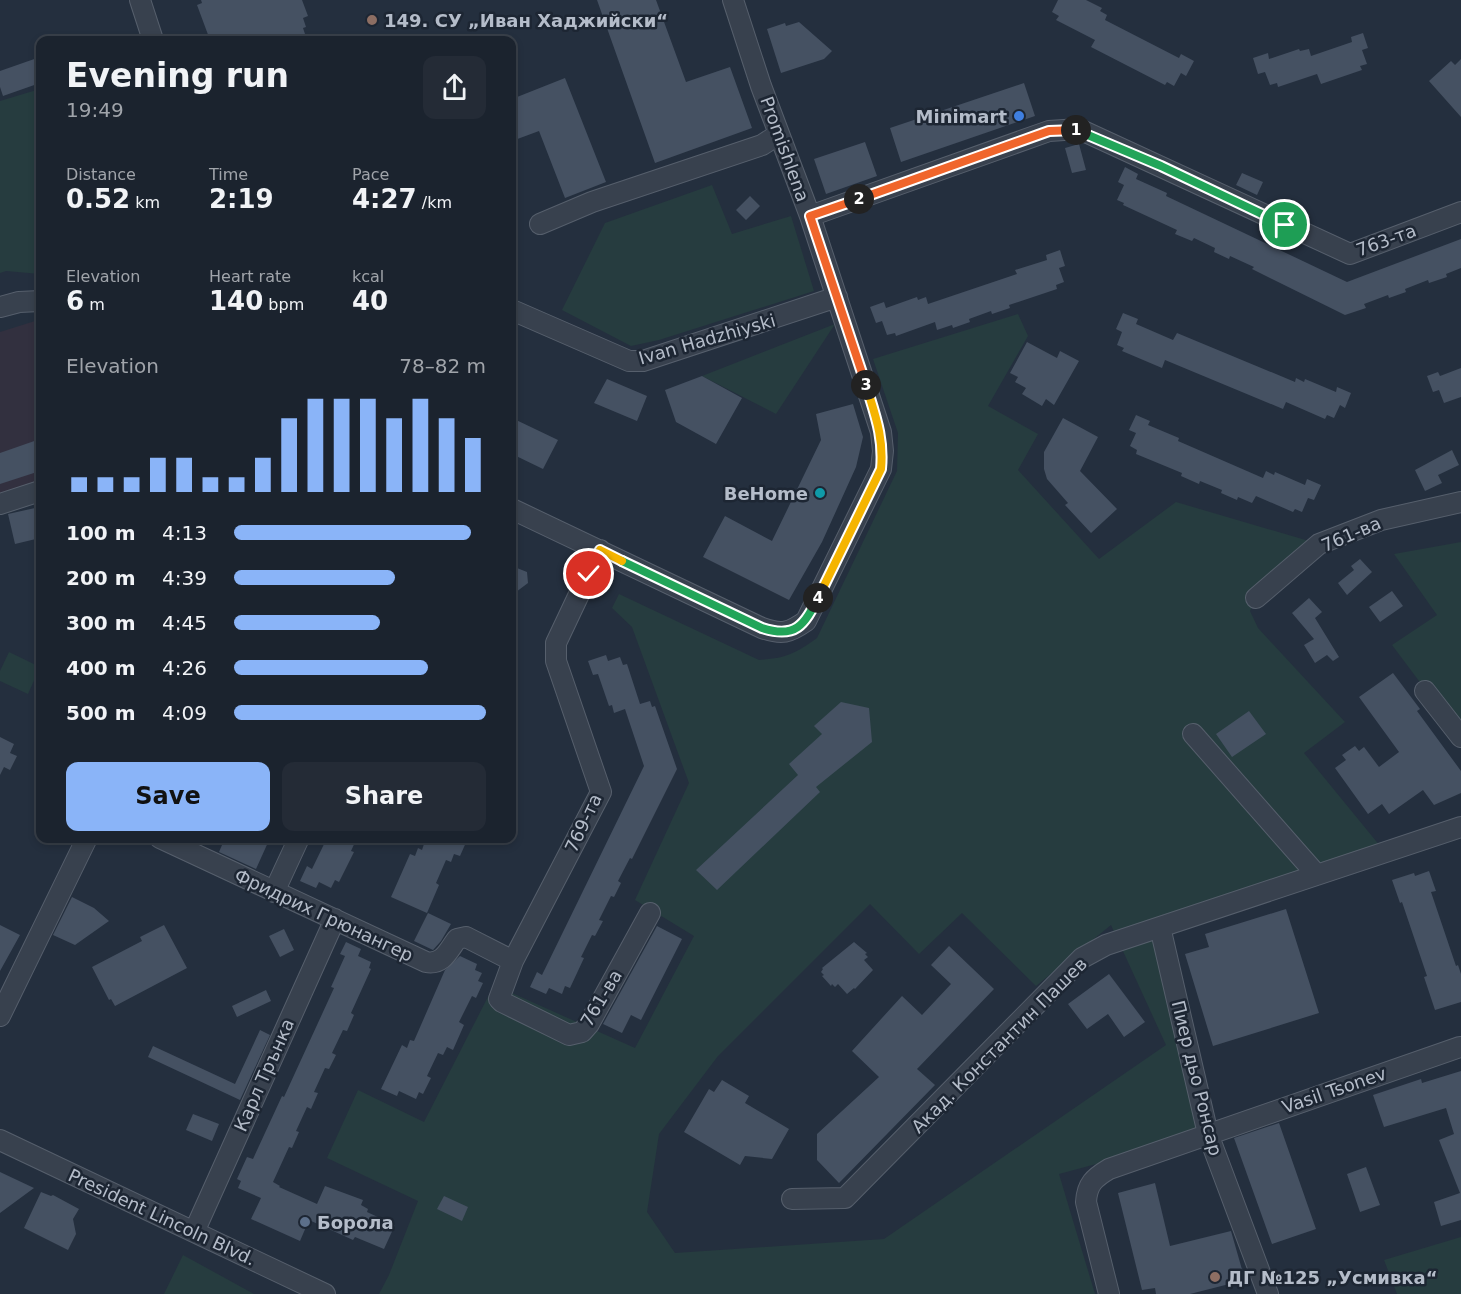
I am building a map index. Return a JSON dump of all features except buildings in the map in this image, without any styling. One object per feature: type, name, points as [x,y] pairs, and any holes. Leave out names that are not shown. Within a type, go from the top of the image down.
[{"type":"street","points":[[140,0],[152,36]]},
{"type":"street","name":"Promishlena","points":[[516,511],[776,633],[792,631],[806,621],[881,469],[883,451],[881,432],[810,216],[733,0]]},
{"type":"street","name":"763-та","points":[[810,216],[1049,131],[1079,129],[1350,254],[1461,212]]},
{"type":"street","points":[[540,224],[557,208],[644,177],[762,146],[779,134]]},
{"type":"street","name":"Ivan Hadzhiyski","points":[[516,312],[629,361],[643,361],[837,297]]},
{"type":"street","points":[[0,307],[19,302],[36,301]]},
{"type":"street","points":[[0,504],[36,492]]},
{"type":"street","name":"761-ва","points":[[1256,598],[1319,544],[1381,520],[1461,502]]},
{"type":"street","name":"769-та","points":[[513,961],[601,792],[559,676],[556,661],[556,643],[600,550]]},
{"type":"street","points":[[1425,691],[1461,737]]},
{"type":"street","points":[[1193,734],[1317,875]]},
{"type":"street","name":"Акад. Константин Пашев","points":[[792,1199],[845,1197],[1082,958],[1106,945],[1461,827]]},
{"type":"street","points":[[0,1016],[85,843]]},
{"type":"street","name":"Фридрих Грюнангер","points":[[171,843],[434,963],[442,960],[457,939],[466,937],[513,961]]},
{"type":"street","points":[[274,892],[297,843]]},
{"type":"street","name":"761-ва","points":[[513,961],[499,999],[569,1035],[582,1032],[589,1024],[650,913]]},
{"type":"street","name":"Карл Трънка","points":[[194,1232],[335,919]]},
{"type":"street","name":"Пиер дьо Ронсар","points":[[1160,927],[1208,1134],[1268,1294]]},
{"type":"street","name":"Vasil Tsonev","points":[[1110,1294],[1086,1202],[1086,1190],[1090,1183],[1109,1169],[1460,1047]]},
{"type":"street","name":"President Lincoln Blvd.","points":[[0,1140],[325,1294]]},
{"type":"shaded area","points":[[36,321],[36,484],[0,495],[0,332]]},
{"type":"green space","points":[[36,90],[36,274],[6,271],[0,273],[0,101]]},
{"type":"green space","points":[[712,185],[732,234],[791,216],[814,291],[659,340],[631,346],[562,310],[605,223]]},
{"type":"green space","points":[[1018,314],[1028,336],[988,406],[1038,434],[1018,470],[1099,559],[1176,502],[1319,544],[1256,598],[1250,611],[1258,628],[1345,722],[1304,753],[1385,852],[1161,927],[1208,1134],[1059,1174],[1095,1294],[379,1294],[389,1275],[418,1201],[327,1158],[358,1090],[424,1122],[494,985],[635,1048],[694,936],[635,900],[689,783],[632,627],[612,608],[619,594],[759,660],[790,654],[817,638],[897,471],[898,433],[873,359]],"holes":[[[870,904],[919,954],[962,913],[1036,986],[1111,925],[1166,1045],[884,1239],[675,1253],[647,1212],[659,1134],[718,1056]]]},
{"type":"green space","points":[[835,324],[776,414],[702,376]]},
{"type":"green space","points":[[1461,542],[1461,737],[1392,645],[1437,615],[1394,554]]},
{"type":"green space","points":[[9,652],[36,665],[36,676],[28,694],[0,681],[0,671]]},
{"type":"green space","points":[[1461,1237],[1461,1294],[1397,1294],[1384,1260]]},
{"type":"green space","points":[[183,1255],[254,1294],[164,1294]]},
{"type":"place","name":"149. СУ „Иван Хаджийски“","points":[[372,20]]},
{"type":"place","name":"Minimart","points":[[1019,116]]},
{"type":"place","name":"BeHome","points":[[820,493]]},
{"type":"place","name":"Борола","points":[[305,1222]]},
{"type":"place","name":"ДГ №125 „Усмивка“","points":[[1215,1277]]},
{"type":"route","points":[[589,574],[600,550],[776,633],[792,631],[806,621],[881,469],[883,451],[881,432],[810,216],[1049,131],[1079,129],[1285,225]]}]
